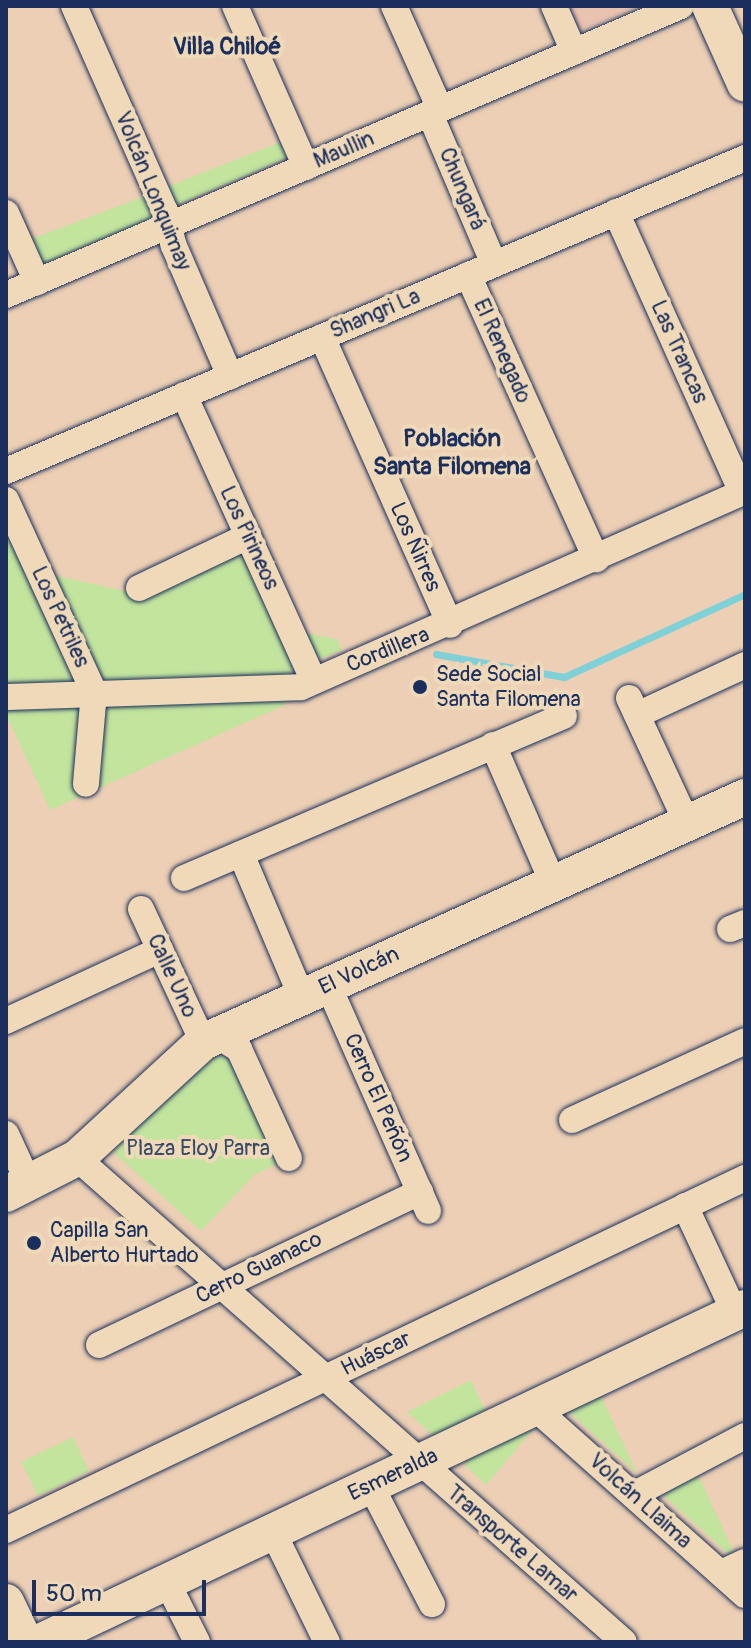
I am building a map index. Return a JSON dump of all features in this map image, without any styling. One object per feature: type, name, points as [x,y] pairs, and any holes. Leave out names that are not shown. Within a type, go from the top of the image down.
[{"type":"street","name":"Volcán Lonquimay","points":[[74,6],[169,225],[230,376]]},
{"type":"street","points":[[235,6],[306,167]]},
{"type":"street","name":"Chungará","points":[[394,6],[494,264]]},
{"type":"street","points":[[554,6],[574,52]]},
{"type":"street","name":"Maullin","points":[[6,295],[681,6]]},
{"type":"street","points":[[710,6],[745,84]]},
{"type":"street","name":"Shangri La","points":[[6,471],[745,158]]},
{"type":"street","name":"Las Trancas","points":[[616,212],[744,491]]},
{"type":"street","points":[[6,213],[37,282]]},
{"type":"street","name":"El Renegado","points":[[468,275],[596,559]]},
{"type":"street","name":"Los Ñirres","points":[[322,337],[450,625]]},
{"type":"street","name":"Los Pirineos","points":[[184,395],[314,681]]},
{"type":"street","name":"Cordillera","points":[[6,697],[301,687],[450,625],[744,491]]},
{"type":"street","name":"Los Petriles","points":[[6,500],[94,692]]},
{"type":"street","points":[[139,588],[248,536]]},
{"type":"street","points":[[687,823],[633,707],[745,665]]},
{"type":"street","points":[[86,784],[94,692]]},
{"type":"street","points":[[184,878],[564,716]]},
{"type":"street","points":[[493,745],[553,883]]},
{"type":"street","name":"El Volcán","points":[[18,1189],[77,1158],[211,1039],[745,797]]},
{"type":"street","name":"Cerro El Peñón","points":[[241,854],[424,1201]]},
{"type":"street","name":"Calle Uno","points":[[141,909],[160,950],[211,1039]]},
{"type":"street","points":[[6,1021],[160,950]]},
{"type":"street","points":[[211,1039],[239,1049],[289,1158]]},
{"type":"street","points":[[572,1120],[745,1041]]},
{"type":"street","points":[[6,1134],[18,1189]]},
{"type":"street","name":"Transporte Lamar","points":[[77,1158],[323,1379],[624,1642]]},
{"type":"street","name":"Huáscar","points":[[6,1530],[745,1178]]},
{"type":"street","name":"Cerro Guanaco","points":[[99,1345],[221,1287],[424,1201]]},
{"type":"street","points":[[685,1206],[740,1310]]},
{"type":"street","name":"Esmeralda","points":[[40,1642],[740,1310]]},
{"type":"street","name":"Volcán Llaima","points":[[535,1408],[745,1595]]},
{"type":"street","points":[[633,1495],[745,1436]]},
{"type":"street","points":[[371,1486],[432,1604]]},
{"type":"street","points":[[273,1532],[327,1642]]},
{"type":"street","points":[[721,1573],[745,1562]]},
{"type":"street","points":[[167,1582],[197,1642]]},
{"type":"street","points":[[6,1602],[25,1642]]},
{"type":"shaded area","points":[[568,6],[641,6],[579,32]]},
{"type":"green space","points":[[281,142],[288,158],[172,207],[164,188]]},
{"type":"green space","points":[[145,196],[154,218],[40,265],[29,240]]},
{"type":"green space","points":[[6,520],[29,570],[139,594],[245,548],[280,628],[337,639],[342,650],[291,671],[285,705],[50,810],[6,714]]},
{"type":"green space","name":"Plaza Eloy Parra","points":[[227,1047],[281,1162],[254,1175],[201,1231],[113,1152],[209,1057]]},
{"type":"green space","points":[[471,1380],[487,1415],[437,1439],[407,1412]]},
{"type":"green space","points":[[600,1394],[637,1473],[567,1410]]},
{"type":"green space","points":[[542,1419],[486,1485],[465,1465],[468,1454]]},
{"type":"green space","points":[[73,1437],[89,1471],[38,1496],[21,1462]]},
{"type":"green space","points":[[695,1468],[734,1553],[730,1555],[654,1487]]},
{"type":"waterway","points":[[436,654],[564,677],[745,594]]},
{"type":"place","name":"Sede Social Santa Filomena","points":[[420,687]]},
{"type":"place","name":"Capilla San Alberto Hurtado","points":[[34,1243]]},
{"type":"district","name":"Villa Chiloé","points":[[227,47]]},
{"type":"district","name":"Población Santa Filomena","points":[[452,453]]}]
